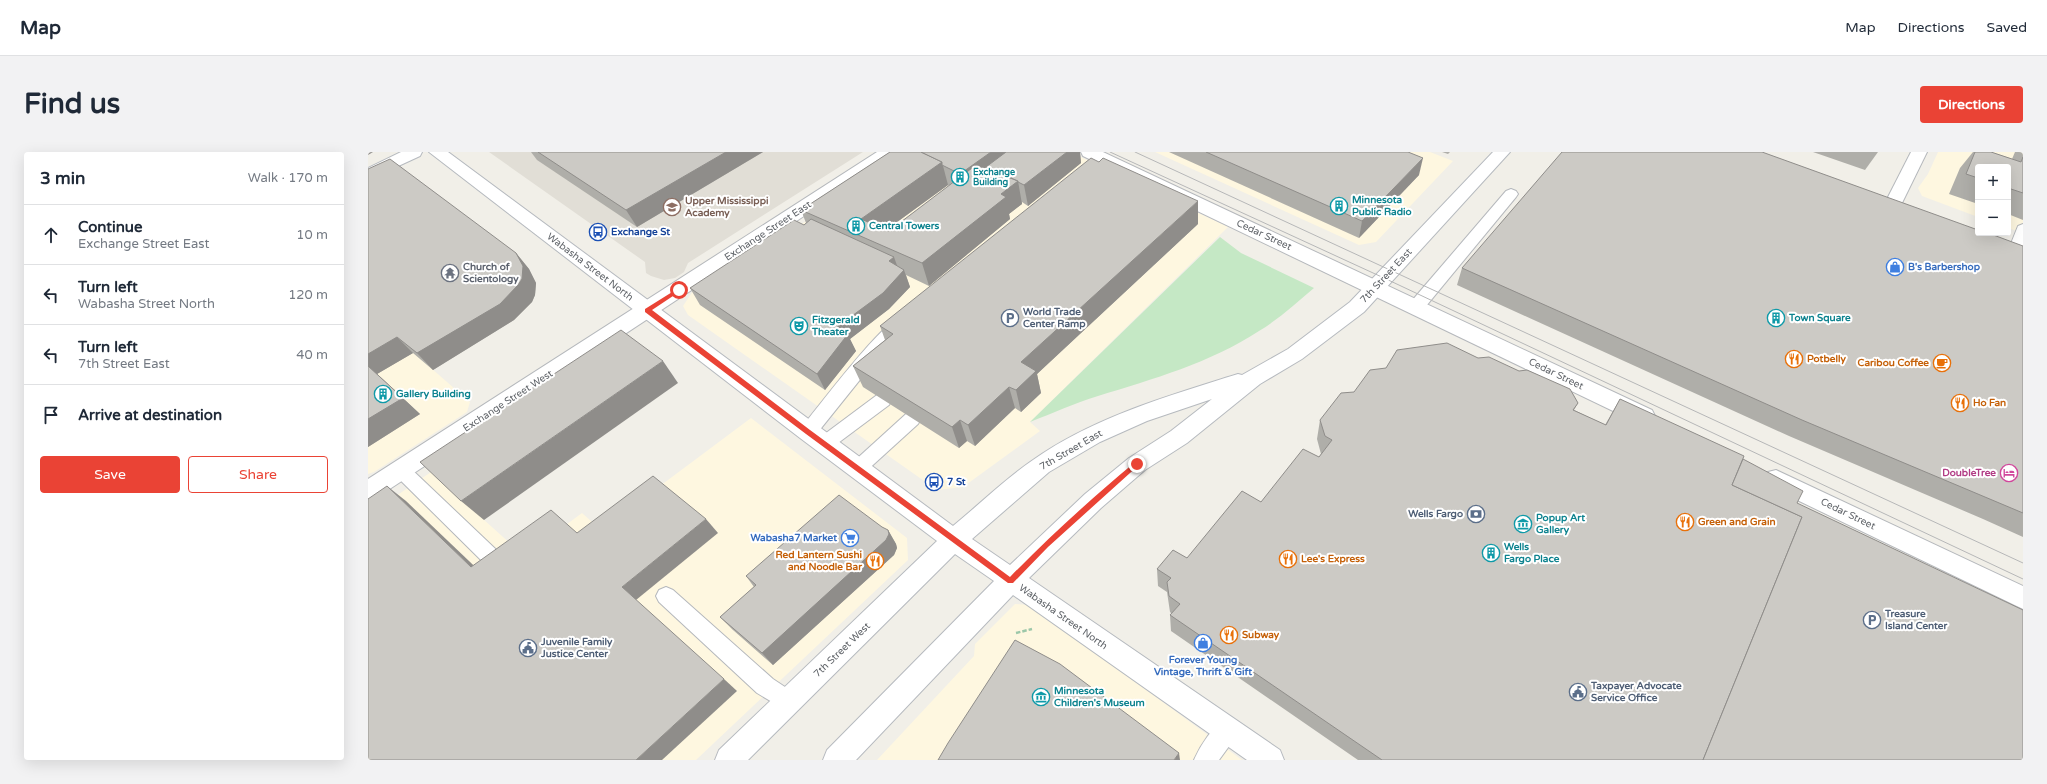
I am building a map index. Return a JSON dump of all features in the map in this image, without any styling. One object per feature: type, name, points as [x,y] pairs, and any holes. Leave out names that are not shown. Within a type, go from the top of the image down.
[{"type":"main road","points":[[368,175],[414,152]]},
{"type":"main road","name":"Wabasha Street North","points":[[437,152],[808,432],[954,540],[1270,760]]},
{"type":"main road","name":"Exchange Street East","points":[[648,310],[889,152]]},
{"type":"main road","name":"Cedar Street","points":[[1089,152],[1107,160],[1136,182],[1154,191],[1376,287],[1664,426]]},
{"type":"main road","name":"7th Street East","points":[[1011,581],[1045,545],[1093,501],[1137,464],[1179,437],[1253,378],[1295,354],[1336,325],[1357,307],[1502,152]]},
{"type":"main road","points":[[1895,201],[1919,152]]},
{"type":"main road","name":"Exchange Street West","points":[[368,491],[648,310]]},
{"type":"main road","name":"7th Street East","points":[[954,540],[1042,466],[1092,436],[1139,415],[1253,378]]},
{"type":"main road","name":"Cedar Street","points":[[1758,470],[2023,598]]},
{"type":"main road","name":"7th Street West","points":[[729,760],[954,540]]},
{"type":"main road","points":[[837,760],[1011,581]]},
{"type":"lane","points":[[1091,172],[1107,160]]},
{"type":"lane","points":[[1416,307],[1512,194]]},
{"type":"lane","points":[[808,432],[877,347],[910,314]]},
{"type":"lane","points":[[824,444],[883,400]]},
{"type":"lane","points":[[858,469],[912,419]]},
{"type":"lane","points":[[401,470],[500,565],[484,576]]},
{"type":"lane","points":[[666,596],[765,686],[789,702]]},
{"type":"lane","points":[[1205,760],[1227,730]]},
{"type":"shaded area","name":"Upper Mississippi Academy","points":[[489,152],[863,152],[688,263],[684,272],[675,278],[664,280],[646,273],[645,262]]},
{"type":"shaded area","points":[[1070,152],[1228,227],[1030,422],[1040,431],[963,487],[937,490],[688,315],[683,306],[693,291],[886,172]]},
{"type":"shaded area","name":"Minnesota Public Radio","points":[[1155,152],[1430,152],[1453,161],[1376,242],[1359,245]]},
{"type":"shaded area","points":[[1938,152],[2023,152],[2023,233],[2011,229],[2011,164],[1975,164],[1975,216],[1922,196],[1918,188],[1928,174]]},
{"type":"shaded area","points":[[368,313],[470,402],[467,412],[374,472],[368,474]]},
{"type":"shaded area","points":[[751,418],[907,538],[908,560],[696,760],[368,760],[396,496],[431,472],[524,556],[582,513],[601,530]]},
{"type":"shaded area","points":[[1015,604],[1030,605],[1242,760],[877,760],[974,656],[975,644]]},
{"type":"green space","points":[[1220,237],[1241,253],[1314,288],[1287,311],[1266,326],[1221,352],[1181,369],[1089,399],[1030,422]]},
{"type":"building","points":[[538,152],[726,152],[626,210]]},
{"type":"building","points":[[890,152],[921,152],[942,162],[861,219],[889,231],[976,165],[1018,181],[1001,194],[1006,197],[922,263],[801,210]]},
{"type":"building","points":[[921,152],[991,152],[960,174],[942,165],[942,162]]},
{"type":"building","points":[[1006,152],[1067,152],[1024,185],[986,167]]},
{"type":"building","name":"Minnesota Public Radio","points":[[1206,152],[1408,152],[1423,158],[1362,221]]},
{"type":"building","name":"Town Square","points":[[1562,152],[1762,152],[1975,229],[1975,236],[1996,236],[2023,246],[2023,513],[1802,420],[1462,268]]},
{"type":"building","points":[[1975,152],[1991,152],[2021,162],[2023,157],[2023,193],[2011,189],[2011,164],[1975,164],[1975,177],[1966,174]]},
{"type":"building","name":"World Trade Center Ramp","points":[[1091,158],[1099,162],[1103,158],[1198,201],[1021,362],[1036,371],[1016,390],[1009,387],[968,425],[960,420],[952,427],[853,366],[893,334],[880,326]]},
{"type":"building","name":"Church of Scientology","points":[[390,159],[516,253],[523,266],[522,279],[500,304],[417,353],[397,337],[368,354],[368,169]]},
{"type":"building","name":"Fitzgerald Theater","points":[[811,219],[894,257],[889,261],[904,270],[883,293],[837,327],[848,334],[817,374],[690,288],[794,220],[804,225]]},
{"type":"building","points":[[621,330],[663,361],[461,501],[420,462]]},
{"type":"building","name":"Wells Fargo Place","points":[[1447,343],[1478,358],[1489,357],[1519,371],[1527,370],[1570,389],[1578,403],[1573,410],[1606,425],[1620,399],[1744,456],[1732,485],[1802,517],[1703,760],[1382,760],[1170,615],[1180,604],[1169,596],[1167,582],[1171,578],[1157,569],[1173,550],[1187,558],[1242,491],[1261,502],[1303,449],[1319,457],[1332,440],[1325,436],[1320,420],[1341,393],[1354,392],[1370,370],[1386,368],[1397,350]]},
{"type":"building","points":[[368,366],[403,398],[368,419]]},
{"type":"building","name":"Treasure Island Center","points":[[1743,459],[1803,491],[1797,503],[2023,610],[2023,760],[1703,760],[1802,517],[1732,485]]},
{"type":"building","name":"Juvenile Family Justice Center","points":[[653,476],[706,519],[622,587],[724,679],[636,760],[368,760],[368,499],[387,486],[471,567],[551,510],[577,533]]},
{"type":"building","points":[[839,495],[888,530],[889,534],[886,540],[762,653],[720,617],[756,585],[746,576]]},
{"type":"building","name":"Minnesota Children's Museum","points":[[1015,640],[1060,664],[1179,753],[1174,760],[938,760]]},
{"type":"tram line","points":[[1110,152],[1384,278],[2023,579]]},
{"type":"tram line","points":[[1135,152],[2023,563]]},
{"type":"place","name":"Exchange Building","points":[[960,177]]},
{"type":"place","name":"Minnesota Public Radio","points":[[1339,206]]},
{"type":"place","name":"Upper Mississippi Academy","points":[[672,207]]},
{"type":"place","name":"Central Towers","points":[[856,226]]},
{"type":"place","name":"Exchange St","points":[[598,232]]},
{"type":"place","name":"B's Barbershop","points":[[1895,267]]},
{"type":"place","name":"Church of Scientology","points":[[450,273]]},
{"type":"place","name":"World Trade Center Ramp","points":[[1010,318]]},
{"type":"place","name":"Town Square","points":[[1776,318]]},
{"type":"place","name":"Fitzgerald Theater","points":[[799,326]]},
{"type":"place","name":"Potbelly","points":[[1794,359]]},
{"type":"place","name":"Caribou Coffee","points":[[1942,363]]},
{"type":"place","name":"Gallery Building","points":[[383,394]]},
{"type":"place","name":"Ho Fan","points":[[1960,403]]},
{"type":"place","name":"DoubleTree","points":[[2009,473]]},
{"type":"place","name":"7 St","points":[[934,482]]},
{"type":"place","name":"Wells Fargo","points":[[1476,514]]},
{"type":"place","name":"Green and Grain","points":[[1685,522]]},
{"type":"place","name":"Popup Art Gallery","points":[[1523,524]]},
{"type":"place","name":"Wabasha7 Market","points":[[850,538]]},
{"type":"place","name":"Wells Fargo Place","points":[[1491,553]]},
{"type":"place","name":"Lee's Express","points":[[1288,559]]},
{"type":"place","name":"Red Lantern Sushi and Noodle Bar","points":[[875,561]]},
{"type":"place","name":"Treasure Island Center","points":[[1872,620]]},
{"type":"place","name":"Subway","points":[[1229,635]]},
{"type":"place","name":"Forever Young Vintage, Thrift & Gift","points":[[1203,643]]},
{"type":"place","name":"Juvenile Family Justice Center","points":[[528,648]]},
{"type":"place","name":"Taxpayer Advocate Service Office","points":[[1578,692]]},
{"type":"place","name":"Minnesota Children's Museum","points":[[1041,697]]},
{"type":"route","points":[[679,290],[648,310],[808,432],[1011,581],[1045,545],[1093,501],[1137,464]]}]
